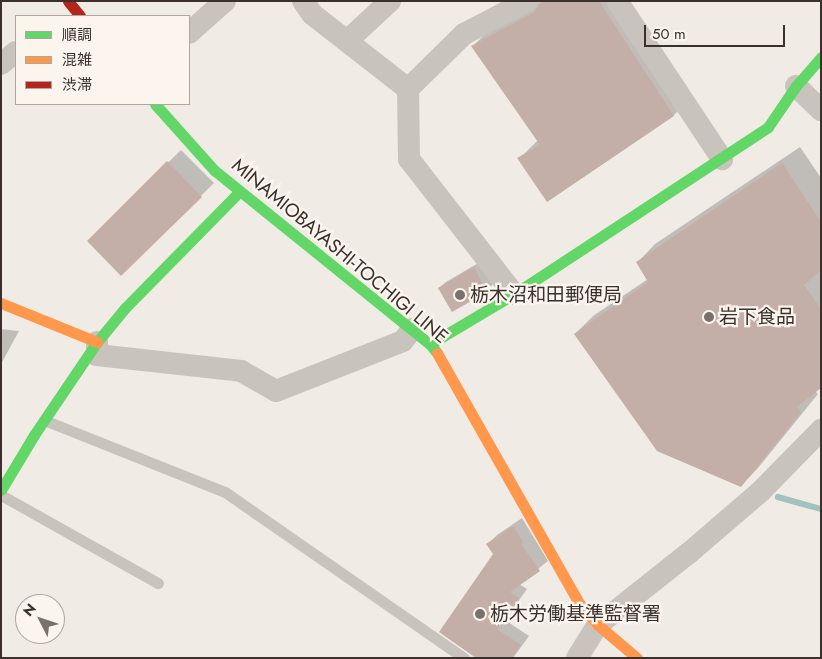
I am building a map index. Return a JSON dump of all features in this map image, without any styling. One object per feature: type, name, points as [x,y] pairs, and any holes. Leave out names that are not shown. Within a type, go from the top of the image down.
[{"type":"street","points":[[190,32],[225,1]]},
{"type":"street","points":[[303,1],[312,14],[408,89]]},
{"type":"street","points":[[346,41],[390,1]]},
{"type":"street","points":[[514,294],[410,159],[408,89],[464,34],[527,1]]},
{"type":"street","points":[[617,1],[722,159]]},
{"type":"street","points":[[1,64],[15,53]]},
{"type":"street","points":[[430,344],[514,294],[768,127],[796,86],[821,57]]},
{"type":"street","points":[[796,86],[821,110]]},
{"type":"street","name":"MINAMIOBAYASHI-TOCHIGI LINE","points":[[156,105],[214,170],[239,192],[430,344],[444,362],[579,603],[598,625],[637,658]]},
{"type":"street","points":[[1,490],[44,420],[97,342],[125,308],[239,192]]},
{"type":"street","points":[[1,304],[97,342]]},
{"type":"street","points":[[97,342],[97,355],[241,371],[276,391],[403,341],[412,329]]},
{"type":"street","points":[[576,658],[598,625],[688,553],[761,490],[821,430]]},
{"type":"lane","points":[[44,420],[225,492],[464,658]]},
{"type":"lane","points":[[1,495],[158,583]]},
{"type":"building","points":[[543,1],[599,1],[674,116],[547,202],[517,158],[540,145],[471,46],[533,13]]},
{"type":"building","points":[[167,161],[202,197],[121,276],[87,241]]},
{"type":"building","name":"岩下食品","points":[[782,163],[821,222],[821,270],[804,285],[821,309],[821,388],[797,407],[801,412],[741,487],[657,451],[574,334],[648,282],[636,262]]},
{"type":"building","points":[[474,267],[487,292],[452,312],[438,288]]},
{"type":"building","name":"栃木労働基準監督署","points":[[513,526],[523,542],[521,544],[540,571],[510,592],[519,598],[497,629],[521,645],[512,658],[476,658],[439,632],[493,554],[486,544]]},
{"type":"waterway","points":[[778,497],[821,509]]},
{"type":"traffic: fast","points":[[430,344],[514,294],[768,127],[796,86],[821,57]]},
{"type":"traffic: fast","points":[[156,105],[214,170],[430,344],[437,353]]},
{"type":"traffic: fast","points":[[1,490],[34,435],[97,342],[125,308],[239,192]]},
{"type":"traffic: slow","points":[[1,303],[97,342]]},
{"type":"traffic: slow","points":[[437,353],[579,603],[598,625],[637,658]]},
{"type":"traffic: jam","points":[[68,1],[79,15]]},
{"type":"place","name":"栃木沼和田郵便局","points":[[460,295]]},
{"type":"place","name":"岩下食品","points":[[709,317]]},
{"type":"place","name":"栃木労働基準監督署","points":[[480,614]]}]
